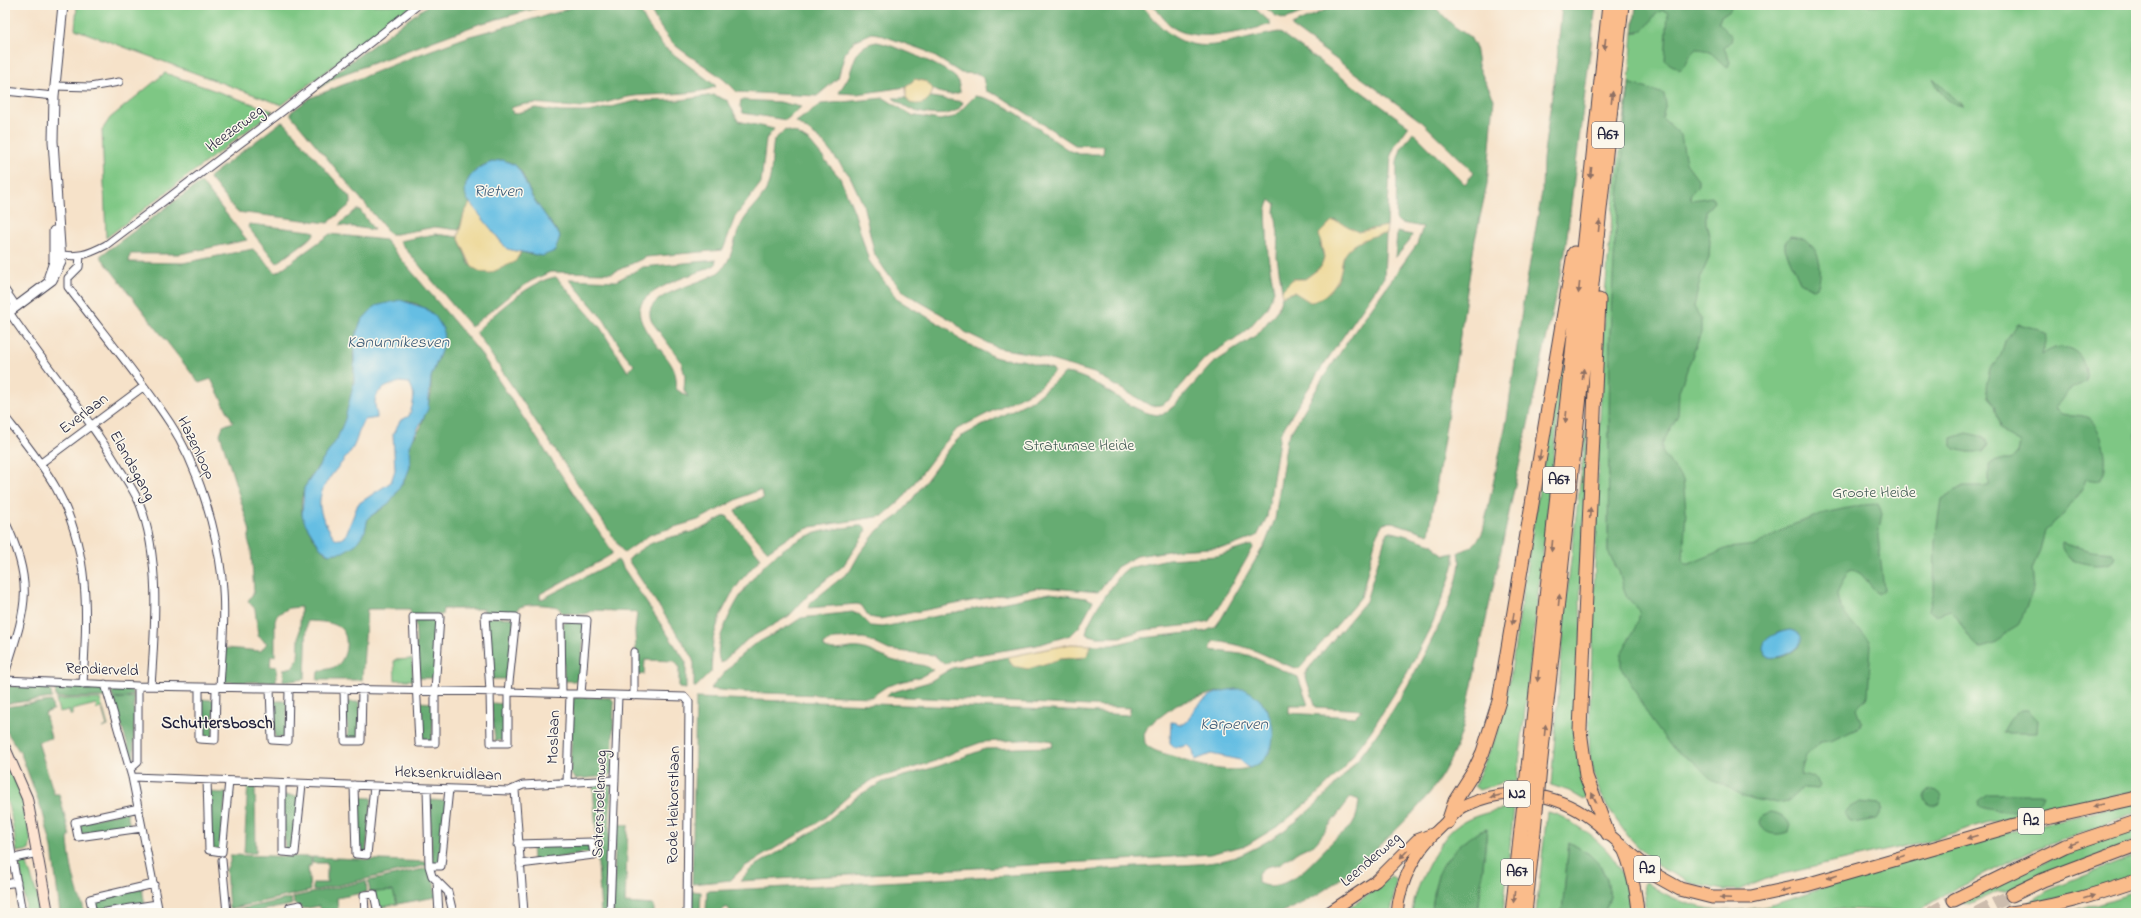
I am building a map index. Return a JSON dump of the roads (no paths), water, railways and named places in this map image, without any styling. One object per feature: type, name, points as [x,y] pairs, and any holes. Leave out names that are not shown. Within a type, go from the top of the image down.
[{"type":"highway","name":"A67","points":[[1525,913],[1528,831],[1589,193],[1609,5]]},
{"type":"highway","name":"A67","points":[[1534,768],[1595,265],[1622,5]]},
{"type":"highway","name":"A67","points":[[1448,822],[1455,801],[1474,771],[1483,752],[1499,701],[1576,244],[1589,193]]},
{"type":"highway","name":"A67","points":[[1595,265],[1599,300],[1580,730],[1586,776],[1608,834]]},
{"type":"highway","name":"A2","points":[[1621,846],[1655,875],[1680,889],[1712,897],[1752,897],[1806,885],[2015,825],[2136,798]]},
{"type":"highway","name":"A2","points":[[1954,900],[2065,846],[2136,822]]},
{"type":"highway","name":"A67","points":[[1512,913],[1528,831]]},
{"type":"highway","points":[[2012,895],[2068,870],[2136,845]]},
{"type":"highway","points":[[2010,913],[2036,910],[2082,899],[2136,881]]},
{"type":"main road","points":[[5,748],[27,798],[48,913]]},
{"type":"main road","name":"N2","points":[[1397,913],[1400,895],[1409,871],[1419,853],[1435,833],[1448,822],[1460,808],[1496,796],[1522,793],[1547,797],[1567,804],[1588,816],[1621,846],[1636,890],[1638,913]]},
{"type":"main road","name":"Leenderweg","points":[[1328,913],[1376,881],[1417,840],[1435,833]]},
{"type":"street","points":[[10,311],[43,285],[54,266],[58,255],[53,141],[54,96],[62,5]]},
{"type":"street","name":"Heezerweg","points":[[58,255],[80,256],[89,254],[106,245],[283,111],[418,5]]},
{"type":"street","points":[[55,86],[90,87],[119,82]]},
{"type":"street","points":[[5,91],[54,96]]},
{"type":"street","name":"Hazenloop","points":[[80,256],[79,267],[68,278],[68,287],[170,424],[182,445],[209,513],[219,556],[223,594],[218,687]]},
{"type":"street","name":"Elandsgang","points":[[5,290],[10,311],[92,425],[135,496],[146,528],[152,556],[154,638],[150,686]]},
{"type":"street","name":"Everlaan","points":[[41,463],[143,387]]},
{"type":"street","points":[[5,417],[41,463],[64,504],[80,553],[85,586],[87,617],[83,684]]},
{"type":"street","points":[[5,522],[24,572],[25,598],[5,674]]},
{"type":"street","points":[[485,616],[516,617],[508,692],[508,743],[491,743],[490,691],[485,616]]},
{"type":"street","points":[[413,617],[440,617],[435,690],[435,743],[419,743],[416,690],[413,617]]},
{"type":"street","points":[[562,694],[561,619],[587,620],[581,694]]},
{"type":"street","points":[[5,638],[14,644]]},
{"type":"street","points":[[634,652],[634,696]]},
{"type":"street","name":"Rendierveld","points":[[5,680],[138,686],[490,691],[688,698]]},
{"type":"street","points":[[105,684],[130,768],[159,913]]},
{"type":"street","points":[[130,768],[138,762],[138,686]]},
{"type":"street","points":[[198,687],[199,740],[215,740],[218,687]]},
{"type":"street","points":[[270,688],[272,740],[288,741],[289,689]]},
{"type":"street","points":[[344,689],[345,741],[361,741],[362,689]]},
{"type":"street","name":"Moslaan","points":[[567,782],[570,694]]},
{"type":"street","name":"Saterstoelenweg","points":[[610,913],[618,696]]},
{"type":"street","name":"Rode Heikorstlaan","points":[[687,913],[688,698]]},
{"type":"street","name":"Heksenkruidlaan","points":[[132,777],[449,789],[515,790],[523,785],[615,780]]},
{"type":"street","points":[[207,780],[208,850],[222,852],[229,781]]},
{"type":"street","points":[[282,783],[282,852],[295,852],[302,784]]},
{"type":"street","name":"Heksenkruidlaan","points":[[354,785],[356,854],[367,855],[374,786]]},
{"type":"street","points":[[427,788],[429,866],[432,876],[448,892],[453,913]]},
{"type":"street","points":[[429,866],[441,866],[449,789]]},
{"type":"street","points":[[515,790],[524,913]]},
{"type":"street","points":[[139,808],[75,822],[78,837],[142,828]]},
{"type":"street","points":[[6,818],[14,858],[22,913]]},
{"type":"street","points":[[518,844],[592,842],[594,855],[520,864]]},
{"type":"street","points":[[14,858],[38,853]]},
{"type":"street","points":[[222,860],[227,913]]},
{"type":"street","points":[[437,881],[439,913]]},
{"type":"street","points":[[5,884],[17,882]]},
{"type":"street","points":[[93,913],[90,899],[154,884]]},
{"type":"street","points":[[365,913],[364,895],[374,894],[378,913]]},
{"type":"street","points":[[98,913],[157,904]]},
{"type":"street","points":[[290,913],[290,907],[300,905],[302,913]]},
{"type":"water","name":"Rietven","points":[[503,160],[515,165],[520,171],[532,197],[560,236],[555,251],[542,256],[507,249],[467,199],[465,191],[466,184],[474,172],[488,164]]},
{"type":"water","name":"Kanunnikesven","points":[[400,300],[425,308],[435,316],[443,329],[444,343],[431,377],[428,409],[409,446],[410,467],[407,475],[389,503],[368,518],[365,531],[356,544],[343,552],[329,554],[321,549],[305,523],[302,515],[304,488],[337,439],[345,419],[354,382],[354,340],[361,321],[375,306]],"holes":[[[400,382],[409,383],[414,395],[413,403],[409,416],[400,421],[393,434],[395,470],[391,482],[358,504],[345,537],[336,539],[326,524],[321,512],[320,502],[322,492],[332,475],[352,449],[364,420],[377,418],[375,400],[379,392]]]},
{"type":"water","points":[[1790,630],[1798,633],[1801,637],[1797,647],[1791,652],[1783,655],[1768,657],[1763,649],[1766,641],[1773,635]]},
{"type":"water","name":"Karperven","points":[[1243,689],[1254,695],[1263,704],[1269,715],[1273,728],[1273,741],[1269,752],[1261,762],[1249,768],[1240,760],[1211,754],[1195,760],[1193,750],[1188,745],[1172,747],[1170,742],[1171,722],[1180,724],[1185,723],[1199,705],[1210,696],[1222,691]]},
{"type":"tunnel","points":[[1977,913],[2012,895]]},
{"type":"tunnel","points":[[1931,913],[1954,900]]},
{"type":"district","name":"Schuttersbosch","points":[[217,723]]},
{"type":"park label","name":"Stratumse Heide","points":[[1079,446]]},
{"type":"park label","name":"Groote Heide","points":[[1874,493]]}]
